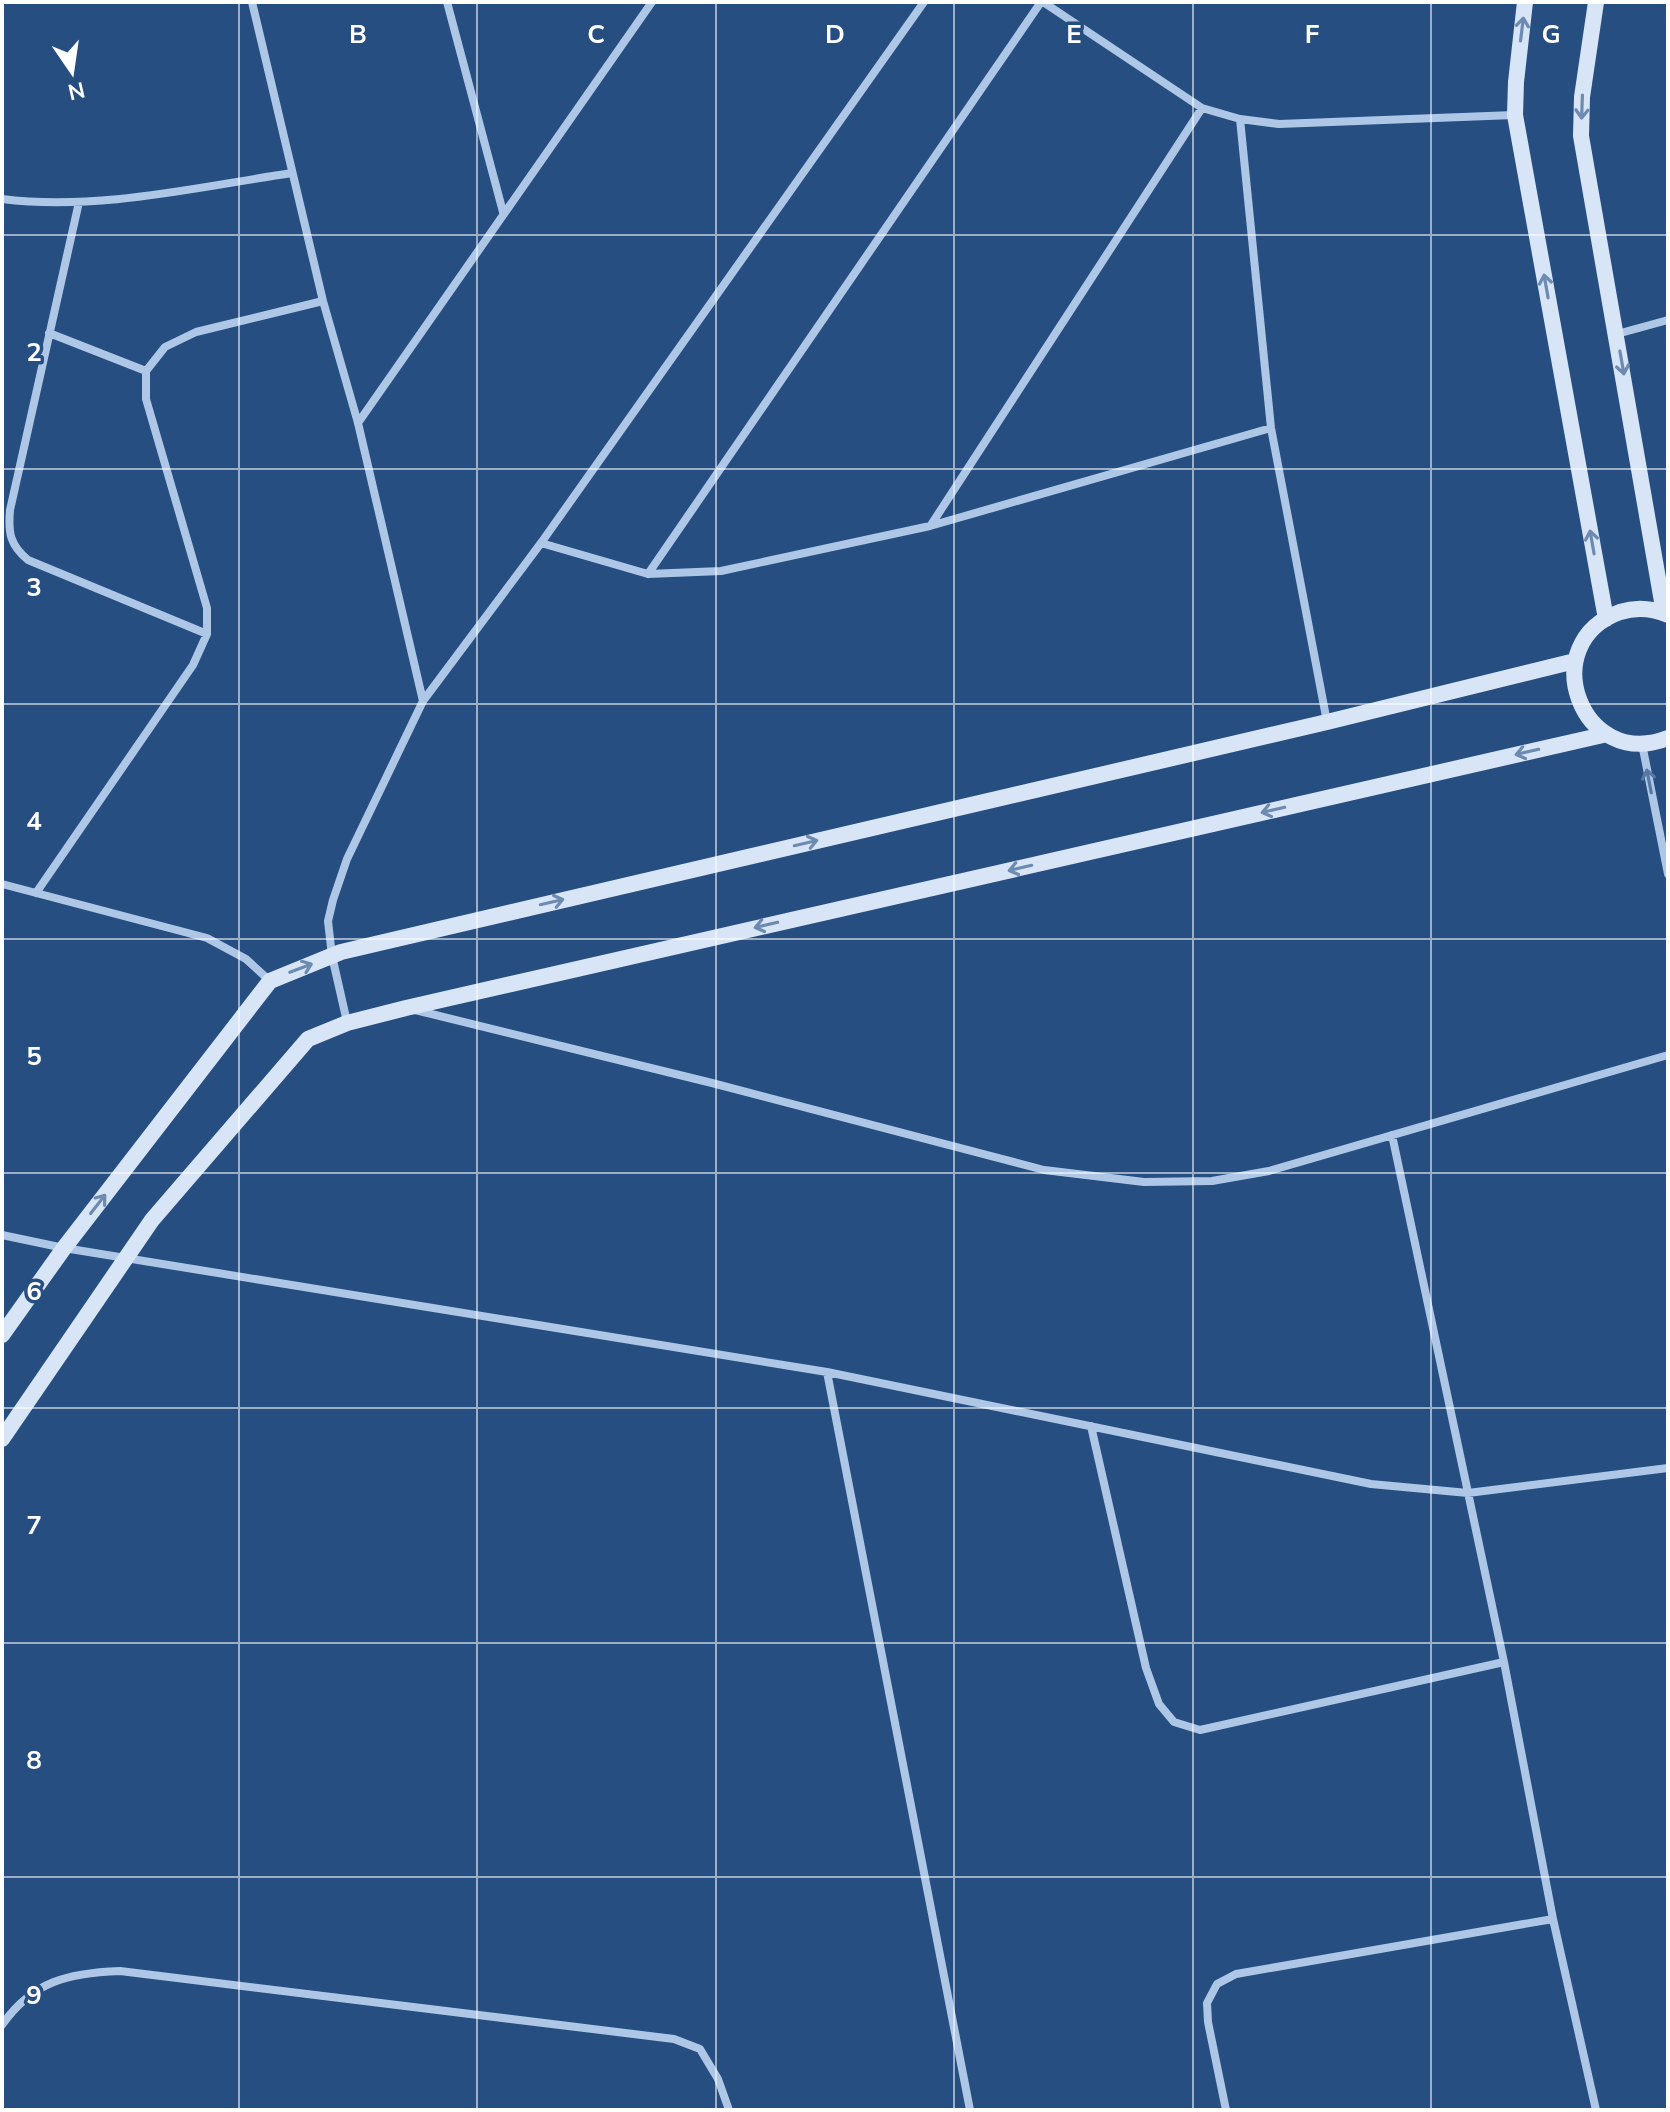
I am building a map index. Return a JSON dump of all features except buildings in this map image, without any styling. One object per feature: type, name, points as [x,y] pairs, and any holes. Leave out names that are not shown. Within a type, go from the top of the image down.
[{"type":"street","points":[[252,2],[323,301],[358,423],[423,701]]},
{"type":"street","points":[[447,2],[503,212]]},
{"type":"street","points":[[358,423],[652,2]]},
{"type":"street","points":[[347,1023],[332,956],[328,921],[342,873],[423,701],[541,543],[924,2]]},
{"type":"street","points":[[648,574],[1042,2],[1202,108],[1240,119],[1294,123],[1515,115]]},
{"type":"street","points":[[1525,2],[1515,115],[1606,619]]},
{"type":"street","points":[[1596,2],[1582,97],[1581,136],[1666,614],[1635,609],[1606,619],[1583,641],[1575,661],[1574,682],[1579,703],[1603,735]]},
{"type":"street","points":[[930,526],[1202,108]]},
{"type":"street","points":[[1240,119],[1271,428],[1327,722]]},
{"type":"street","points":[[2,199],[37,203],[79,202],[292,173]]},
{"type":"street","points":[[79,202],[10,510],[8,529],[13,548],[28,560],[207,634]]},
{"type":"street","points":[[36,893],[193,665],[207,634],[207,608],[146,399],[146,371],[165,347],[196,332],[323,301]]},
{"type":"street","points":[[1617,334],[1668,320]]},
{"type":"street","points":[[49,333],[146,371]]},
{"type":"street","points":[[541,543],[648,574],[721,571],[930,526],[1271,428]]},
{"type":"street","points":[[2,1335],[64,1248],[270,981],[332,956],[1575,661]]},
{"type":"street","points":[[2,1439],[152,1220],[308,1039],[347,1023],[406,1008],[1603,735],[1642,744],[1668,738]]},
{"type":"street","points":[[1642,744],[1668,874]]},
{"type":"street","points":[[2,884],[207,938],[246,959],[270,981]]},
{"type":"street","points":[[406,1008],[712,1083],[1044,1170],[1144,1182],[1212,1181],[1269,1171],[1668,1055]]},
{"type":"street","points":[[1392,1135],[1504,1662],[1553,1919],[1596,2110]]},
{"type":"street","points":[[2,1235],[64,1248],[827,1372],[1371,1484],[1468,1493],[1668,1468]]},
{"type":"street","points":[[827,1372],[970,2110]]},
{"type":"street","points":[[1091,1426],[1146,1668],[1159,1704],[1174,1722],[1200,1730],[1504,1662]]},
{"type":"street","points":[[1226,2110],[1208,2022],[1207,2003],[1217,1984],[1236,1974],[1553,1919]]},
{"type":"street","points":[[2,2025],[14,2008],[48,1983],[84,1973],[120,1971],[674,2039],[700,2049],[718,2079],[729,2110]]}]
